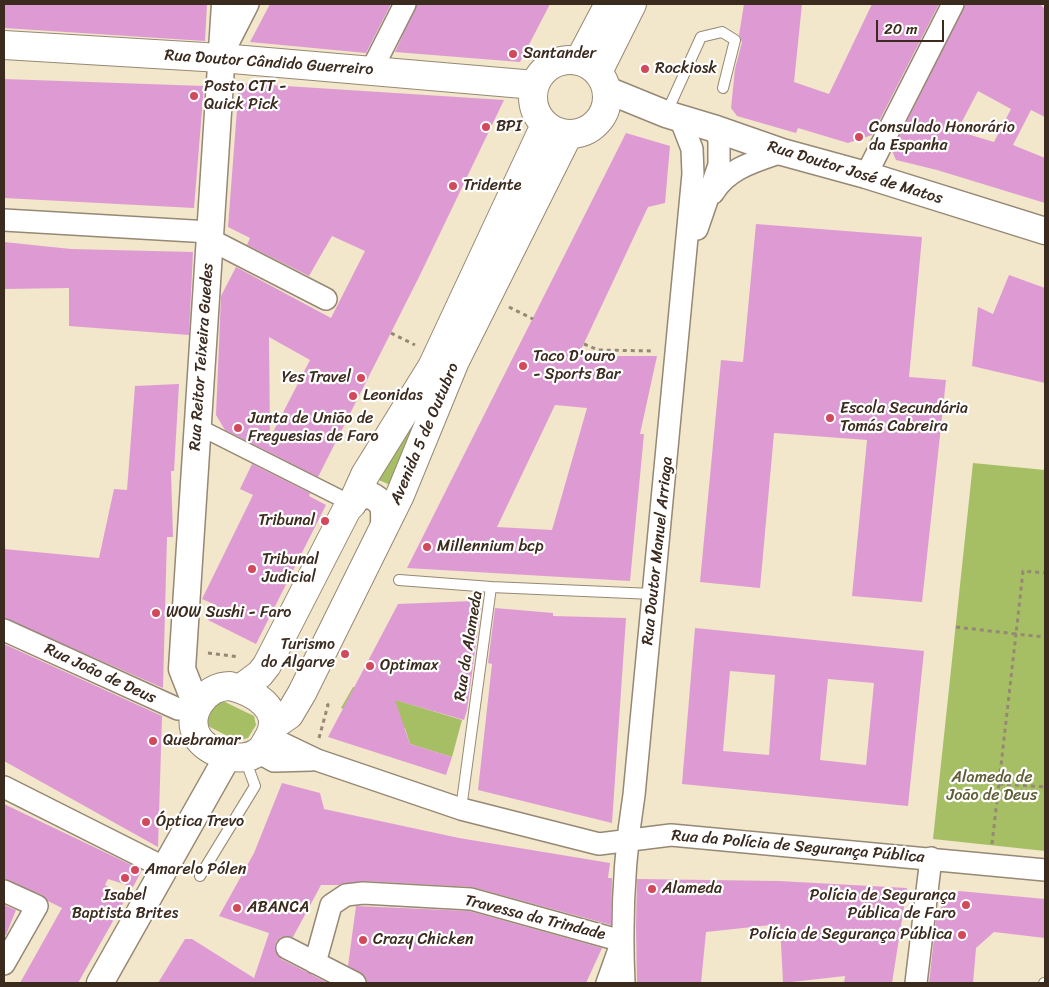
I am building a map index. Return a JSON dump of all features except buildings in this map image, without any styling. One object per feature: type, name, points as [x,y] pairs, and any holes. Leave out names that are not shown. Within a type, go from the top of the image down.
[{"type":"main road","points":[[597,83],[558,62],[547,68],[535,85],[534,109],[556,130],[580,133],[591,128],[600,120],[597,83],[609,4]]},
{"type":"main road","points":[[597,83],[632,4]]},
{"type":"main road","name":"Rua Doutor Cândido Guerreiro","points":[[4,45],[221,58],[535,85]]},
{"type":"main road","name":"Avenida 5 de Outubro","points":[[240,689],[265,668],[347,509],[352,504],[365,475],[432,367],[556,130]]},
{"type":"main road","name":"Avenida 5 de Outubro","points":[[247,746],[285,718],[296,704],[400,495],[455,361],[556,130]]},
{"type":"main road","points":[[230,686],[240,689],[261,699],[268,706],[247,746],[196,735],[194,718],[187,708],[216,688],[230,686]]},
{"type":"street","name":"Rua Reitor Teixeira Guedes","points":[[187,708],[182,669],[225,4]]},
{"type":"street","points":[[221,58],[248,4]]},
{"type":"street","points":[[371,70],[406,4]]},
{"type":"street","points":[[866,176],[953,4]]},
{"type":"street","name":"Rua Doutor José de Matos","points":[[597,83],[642,115],[673,116],[712,127],[782,152],[1045,231]]},
{"type":"street","name":"Rua Doutor Manuel Arriaga","points":[[622,941],[627,840],[634,795],[693,174],[692,149],[673,116]]},
{"type":"street","name":"Rua Doutor Manuel Arriaga","points":[[686,262],[719,165],[719,141],[712,127],[701,141],[693,174]]},
{"type":"street","name":"Rua Doutor Manuel Arriaga","points":[[704,208],[719,183],[745,165],[782,152]]},
{"type":"street","points":[[4,220],[209,236],[326,299]]},
{"type":"street","points":[[197,426],[352,504],[357,498],[368,494],[380,500],[384,507],[384,528]]},
{"type":"street","name":"Rua João de Deus","points":[[4,630],[187,708]]},
{"type":"street","points":[[100,983],[208,788],[247,746]]},
{"type":"street","name":"Rua da Polícia de Segurança Pública","points":[[247,746],[274,761],[317,760],[461,810],[599,844],[671,836],[931,858],[1045,870]]},
{"type":"street","points":[[4,787],[165,868]]},
{"type":"street","points":[[916,983],[931,858]]},
{"type":"street","points":[[4,891],[37,906],[4,964]]},
{"type":"street","name":"Travessa da Trindade","points":[[315,963],[331,905],[346,895],[363,893],[471,899],[622,941]]},
{"type":"street","points":[[607,983],[622,941]]},
{"type":"street","points":[[622,941],[624,983]]},
{"type":"street","points":[[287,948],[354,983]]},
{"type":"lane","points":[[673,116],[700,37],[722,32],[734,40],[723,88]]},
{"type":"lane","points":[[399,580],[491,587]]},
{"type":"lane","name":"Rua da Alameda","points":[[461,810],[491,587],[653,594]]},
{"type":"lane","points":[[200,876],[255,786],[247,746]]},
{"type":"path","points":[[584,344],[598,350],[677,351]]},
{"type":"path","points":[[989,864],[1023,571],[1045,573]]},
{"type":"path","points":[[956,627],[1045,637]]},
{"type":"path","points":[[999,784],[1045,787]]},
{"type":"green space","points":[[438,373],[395,487],[374,478]]},
{"type":"green space","name":"Alameda de João de Deus","points":[[973,463],[1045,470],[1045,851],[933,839]]},
{"type":"green space","points":[[353,687],[462,720],[452,757],[410,744],[405,728],[341,708]]},
{"type":"green space","points":[[223,701],[254,716],[256,725],[248,738],[237,741],[210,727],[207,718],[209,711]]},
{"type":"place","name":"Santander","points":[[513,54]]},
{"type":"place","name":"Rockiosk","points":[[645,69]]},
{"type":"place","name":"Posto CTT - Quick Pick","points":[[194,96]]},
{"type":"place","name":"BPI","points":[[486,127]]},
{"type":"place","name":"Consulado Honorário da Espanha","points":[[859,137]]},
{"type":"place","name":"Tridente","points":[[453,186]]},
{"type":"place","name":"Taco D'ouro - Sports Bar","points":[[523,366]]},
{"type":"place","name":"Yes Travel","points":[[361,378]]},
{"type":"place","name":"Leonidas","points":[[353,396]]},
{"type":"place","name":"Escola Secundária Tomás Cabreira","points":[[830,418]]},
{"type":"place","name":"Junta de União de Freguesias de Faro","points":[[238,428]]},
{"type":"place","name":"Tribunal","points":[[325,521]]},
{"type":"place","name":"Millennium bcp","points":[[427,547]]},
{"type":"place","name":"Tribunal Judicial","points":[[252,569]]},
{"type":"place","name":"WOW Sushi - Faro","points":[[156,613]]},
{"type":"place","name":"Turismo do Algarve","points":[[345,654]]},
{"type":"place","name":"Optimax","points":[[370,666]]},
{"type":"place","name":"Quebramar","points":[[153,741]]},
{"type":"place","name":"Óptica Trevo","points":[[146,822]]},
{"type":"place","name":"Amarelo Pólen","points":[[135,870]]},
{"type":"place","name":"Isabel Baptista Brites","points":[[125,878]]},
{"type":"place","name":"Alameda","points":[[652,889]]},
{"type":"place","name":"Polícia de Segurança Pública de Faro","points":[[966,905]]},
{"type":"place","name":"ABANCA","points":[[237,908]]},
{"type":"place","name":"Polícia de Segurança Pública","points":[[962,935]]},
{"type":"place","name":"Crazy Chicken","points":[[363,940]]}]
